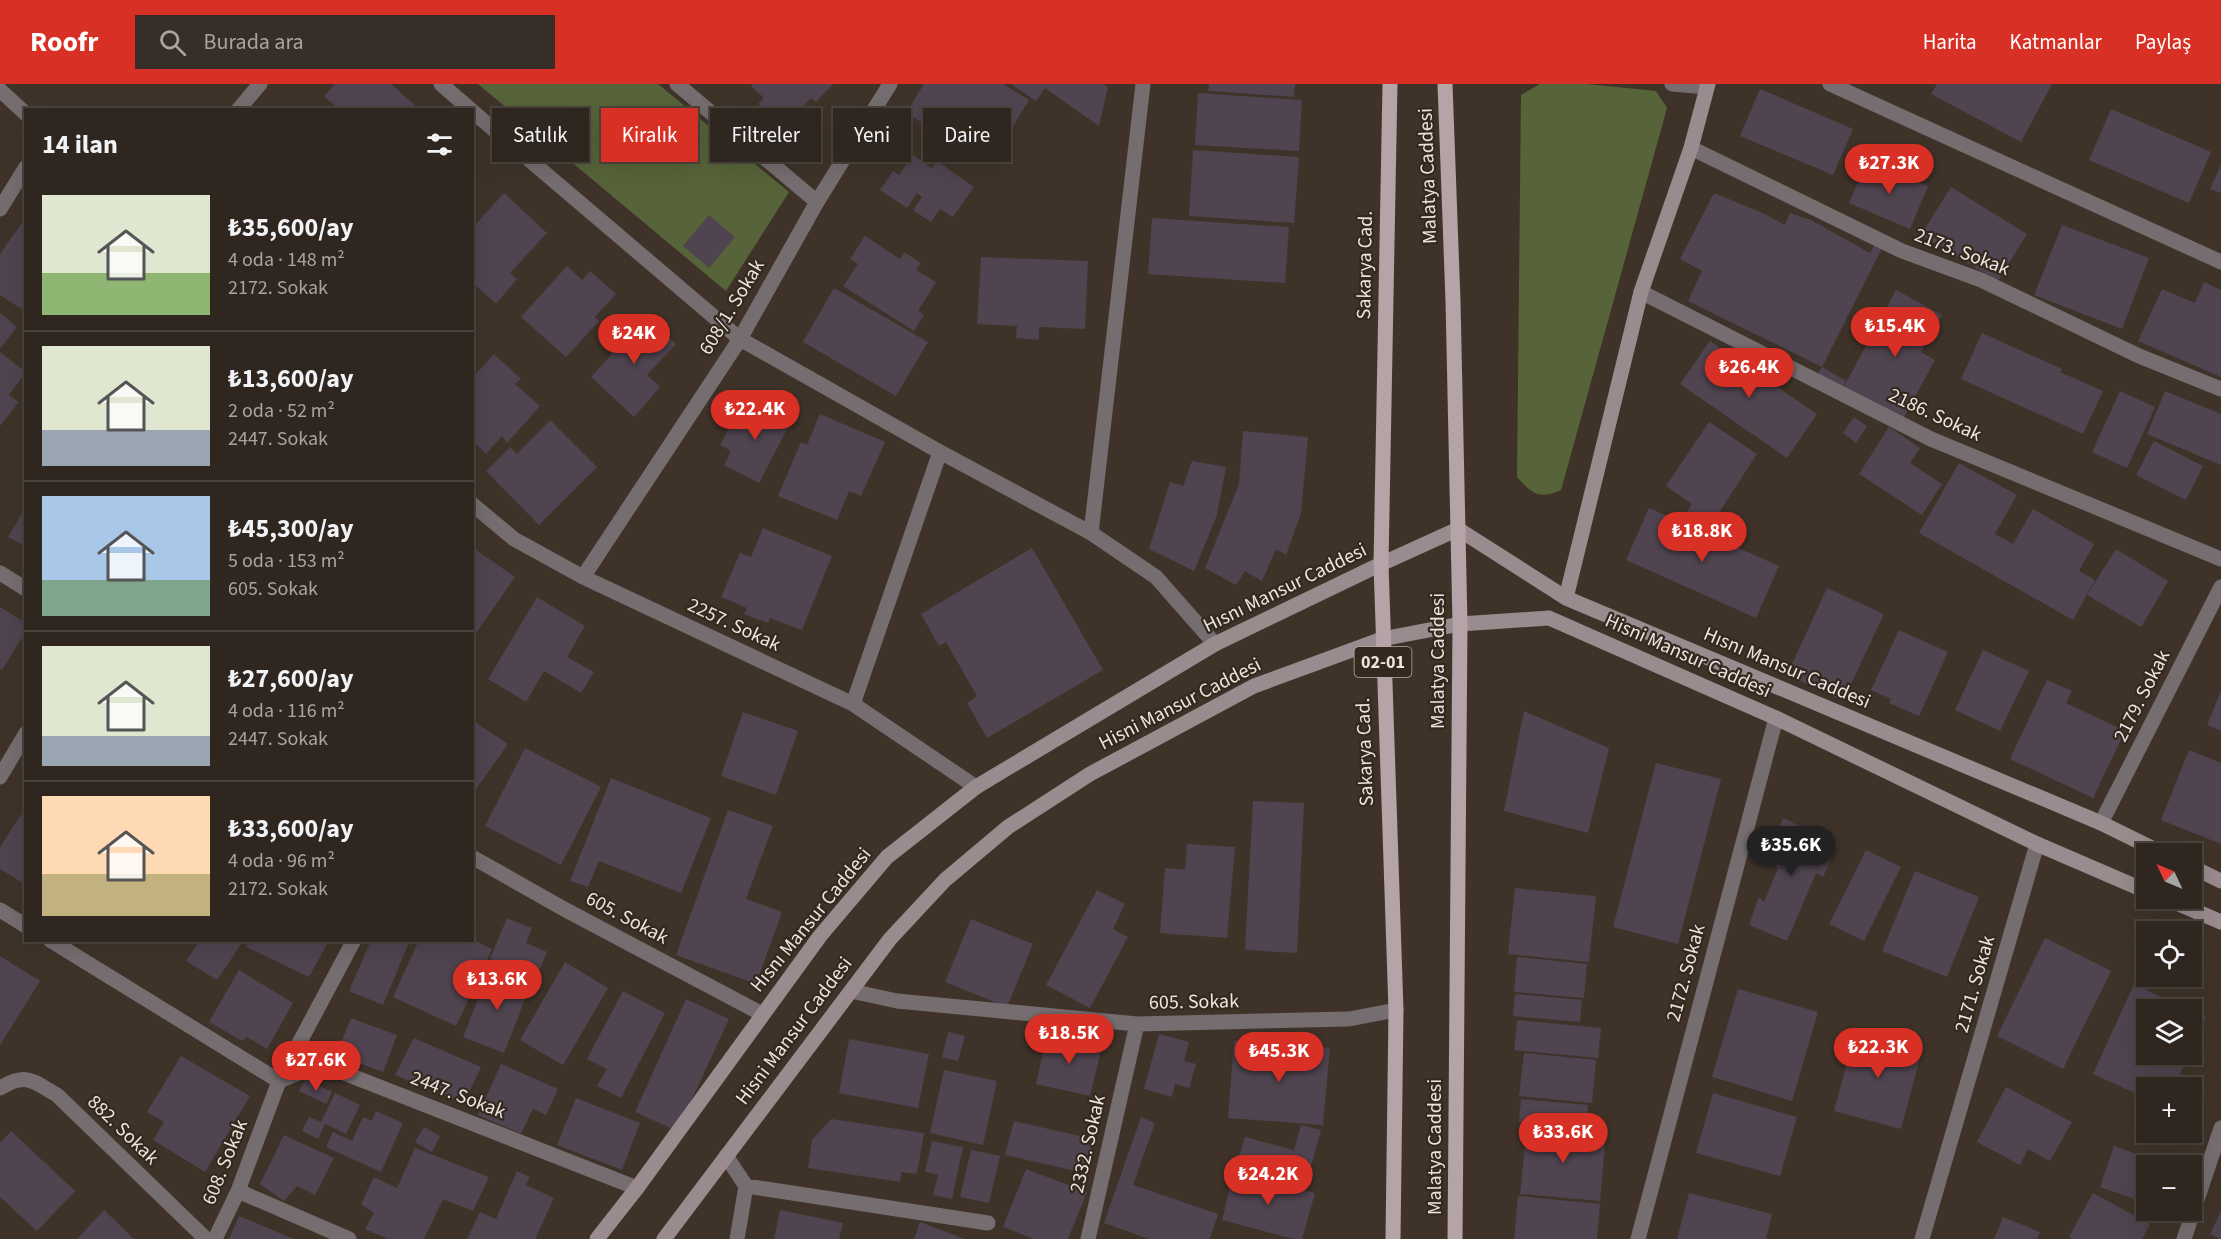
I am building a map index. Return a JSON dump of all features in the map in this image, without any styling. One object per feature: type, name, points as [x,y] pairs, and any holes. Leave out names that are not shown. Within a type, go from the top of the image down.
[{"type":"main road","name":"Sakarya Cad.","points":[[1390,84],[1381,564],[1396,1010],[1393,1239]]},
{"type":"main road","name":"Malatya Caddesi","points":[[1445,84],[1460,624],[1455,1239]]},
{"type":"main road","points":[[1566,598],[1641,291],[1691,148],[1708,86]]},
{"type":"main road","name":"Hısnı Mansur Caddesi","points":[[597,1239],[637,1188],[820,936],[887,857],[976,787],[1215,644],[1458,529],[1566,598],[2101,823],[2142,843]]},
{"type":"main road","name":"Hisni Mansur Caddesi","points":[[664,1239],[890,939],[945,880],[1008,827],[1090,774],[1254,686],[1382,639],[1460,624],[1549,618],[1776,718],[2037,844],[2136,887]]},
{"type":"main road","points":[[2202,872],[2221,881]]},
{"type":"main road","points":[[2191,909],[2221,922]]},
{"type":"street","points":[[240,108],[260,84]]},
{"type":"street","points":[[441,84],[470,108]]},
{"type":"street","points":[[677,84],[817,202]]},
{"type":"street","name":"608/1. Sokak","points":[[583,578],[740,339],[817,202],[890,84]]},
{"type":"street","points":[[1091,533],[1143,84]]},
{"type":"street","points":[[1672,84],[1708,86]]},
{"type":"street","points":[[1830,84],[2221,261]]},
{"type":"street","points":[[0,90],[24,112]]},
{"type":"street","points":[[474,112],[740,339],[940,452],[1091,533],[1156,577],[1215,644]]},
{"type":"street","name":"2173. Sokak","points":[[1691,148],[1902,251],[1982,280],[2139,356],[2221,389]]},
{"type":"street","points":[[0,209],[24,170]]},
{"type":"street","name":"2186. Sokak","points":[[1641,291],[1931,439],[2221,558]]},
{"type":"street","points":[[853,704],[940,452]]},
{"type":"street","name":"2257. Sokak","points":[[474,506],[514,539],[583,578],[853,704],[976,787]]},
{"type":"street","points":[[0,573],[24,588]]},
{"type":"street","name":"2179. Sokak","points":[[2101,823],[2221,587]]},
{"type":"street","name":"2172. Sokak","points":[[1638,1239],[1776,718]]},
{"type":"street","points":[[0,777],[24,737]]},
{"type":"street","name":"2171. Sokak","points":[[1922,1239],[2037,844]]},
{"type":"street","name":"605. Sokak","points":[[474,858],[564,909],[762,1014]]},
{"type":"street","points":[[0,910],[24,925]]},
{"type":"street","points":[[53,942],[279,1081]]},
{"type":"street","name":"608. Sokak","points":[[215,1239],[238,1191],[279,1081],[353,942]]},
{"type":"street","name":"605. Sokak","points":[[851,992],[897,1001],[1137,1024],[1349,1019],[1396,1010]]},
{"type":"street","name":"2332. Sokak","points":[[1089,1239],[1137,1024]]},
{"type":"street","name":"2447. Sokak","points":[[279,1081],[321,1064],[637,1188]]},
{"type":"street","name":"882. Sokak","points":[[0,1088],[13,1080],[27,1079],[57,1095],[206,1239]]},
{"type":"street","points":[[2184,1239],[2221,1128]]},
{"type":"street","points":[[726,1156],[746,1186],[737,1239]]},
{"type":"street","points":[[746,1186],[988,1223]]},
{"type":"street","points":[[238,1191],[349,1239]]},
{"type":"green space","points":[[478,84],[658,84],[687,108],[601,108],[601,162],[698,162],[698,117],[710,127],[710,162],[753,162],[789,192],[726,291],[571,162],[589,162],[589,108],[507,108]]},
{"type":"green space","points":[[1540,84],[1587,84],[1656,91],[1667,108],[1561,490],[1547,495],[1536,494],[1517,477],[1521,95]]},
{"type":"building","points":[[335,84],[391,84],[418,108],[337,108],[324,96]]},
{"type":"building","points":[[753,84],[833,84],[816,102],[811,98],[802,108],[763,108],[758,104],[764,98],[751,86]]},
{"type":"building","points":[[924,84],[1003,84],[1029,100],[1011,130],[1011,108],[923,108],[923,123],[911,116],[911,108],[909,108]]},
{"type":"building","points":[[1011,84],[1104,84],[1108,87],[1099,126],[1045,88],[1036,101]]},
{"type":"building","points":[[1209,84],[1295,84],[1294,97],[1208,91]]},
{"type":"building","points":[[1937,84],[2052,84],[2021,142],[1931,94]]},
{"type":"building","points":[[1760,89],[1853,129],[1833,175],[1740,136]]},
{"type":"building","points":[[1198,93],[1302,100],[1299,151],[1195,145]]},
{"type":"building","points":[[2111,109],[2211,152],[2189,203],[2089,160]]},
{"type":"building","points":[[1193,150],[1299,157],[1294,223],[1189,216]]},
{"type":"building","points":[[913,155],[932,168],[938,162],[974,187],[953,217],[940,209],[931,222],[913,210],[922,197],[917,193],[907,208],[880,190],[893,171],[899,175],[908,162],[911,162]]},
{"type":"building","points":[[1867,161],[1928,186],[1910,229],[1849,203]]},
{"type":"building","points":[[2221,165],[2221,193],[2210,189]]},
{"type":"building","points":[[1951,187],[2027,234],[1998,281],[1921,235]]},
{"type":"building","points":[[504,193],[547,233],[510,273],[517,279],[496,304],[474,284],[474,226]]},
{"type":"building","points":[[1714,193],[1765,214],[1785,225],[1790,213],[1811,220],[1870,253],[1875,244],[1882,248],[1822,367],[1688,301],[1702,271],[1680,259]]},
{"type":"building","points":[[709,215],[735,237],[709,268],[683,246]]},
{"type":"building","points":[[1152,218],[1289,227],[1285,283],[1148,274]]},
{"type":"building","points":[[24,220],[24,311],[0,295],[0,254]]},
{"type":"building","points":[[2062,225],[2149,258],[2122,329],[2034,295]]},
{"type":"building","points":[[865,236],[900,259],[904,252],[921,263],[916,270],[936,282],[918,311],[924,315],[914,331],[843,286],[858,264],[850,259]]},
{"type":"building","points":[[981,257],[1088,261],[1085,329],[1039,327],[1039,340],[1016,338],[1017,326],[977,324]]},
{"type":"building","points":[[567,266],[582,280],[590,271],[616,294],[595,317],[599,321],[566,357],[521,317]]},
{"type":"building","points":[[2204,282],[2221,290],[2221,377],[2138,341],[2162,289],[2195,303]]},
{"type":"building","points":[[834,288],[928,342],[896,396],[803,342]]},
{"type":"building","points":[[1896,290],[1942,315],[1921,352],[1935,360],[1902,421],[1842,390]]},
{"type":"building","points":[[0,313],[17,327],[0,349]]},
{"type":"building","points":[[645,315],[676,344],[647,375],[660,387],[634,417],[591,377],[612,354],[604,346],[620,329],[626,335]]},
{"type":"building","points":[[1982,333],[2062,369],[2060,372],[2103,391],[2083,434],[1961,379]]},
{"type":"building","points":[[1710,341],[1817,414],[1787,458],[1680,384]]},
{"type":"building","points":[[0,352],[24,370],[24,375],[9,395],[19,402],[0,426]]},
{"type":"building","points":[[494,354],[521,379],[515,384],[540,406],[507,443],[502,436],[486,454],[474,444],[474,376]]},
{"type":"building","points":[[1822,367],[1846,381],[1841,390],[1815,377]]},
{"type":"building","points":[[2120,391],[2155,407],[2127,468],[2092,452]]},
{"type":"building","points":[[2165,391],[2221,414],[2221,465],[2147,434]]},
{"type":"building","points":[[754,400],[792,420],[759,483],[724,465],[731,451],[720,445],[731,424],[739,428]]},
{"type":"building","points":[[820,414],[885,442],[861,496],[849,491],[837,520],[778,496],[801,442],[807,445]]},
{"type":"building","points":[[1854,417],[1867,426],[1856,443],[1843,433]]},
{"type":"building","points":[[550,420],[597,467],[539,525],[486,471],[510,447],[517,454]]},
{"type":"building","points":[[1709,422],[1757,454],[1709,528],[1686,513],[1692,504],[1666,486]]},
{"type":"building","points":[[1889,427],[1920,448],[1910,463],[1942,484],[1922,515],[1859,474]]},
{"type":"building","points":[[1243,431],[1308,437],[1301,513],[1286,555],[1276,549],[1262,581],[1245,571],[1236,585],[1205,568],[1239,484]]},
{"type":"building","points":[[2154,441],[2203,466],[2186,500],[2136,475]]},
{"type":"building","points":[[1192,461],[1226,467],[1217,515],[1194,571],[1149,549],[1170,482],[1183,486]]},
{"type":"building","points":[[1959,463],[2017,495],[1995,534],[2013,544],[2033,509],[2094,544],[2079,571],[2095,580],[2073,620],[1919,533]]},
{"type":"building","points":[[1649,508],[1779,566],[1756,618],[1626,560]]},
{"type":"building","points":[[24,510],[24,546],[8,537]]},
{"type":"building","points":[[763,528],[832,556],[802,630],[770,618],[768,623],[744,614],[747,608],[721,597],[740,553],[751,557]]},
{"type":"building","points":[[474,548],[515,577],[474,636]]},
{"type":"building","points":[[1032,548],[1103,670],[987,738],[967,703],[977,696],[946,642],[939,646],[921,614]]},
{"type":"building","points":[[2116,549],[2168,581],[2141,627],[2087,595]]},
{"type":"building","points":[[1827,588],[1884,614],[1843,701],[1787,675]]},
{"type":"building","points":[[537,597],[585,626],[567,657],[594,672],[581,693],[544,671],[526,702],[488,679]]},
{"type":"building","points":[[0,607],[24,622],[24,634],[2,670],[0,668]]},
{"type":"building","points":[[1899,630],[1948,652],[1919,716],[1889,703],[1891,699],[1871,690]]},
{"type":"building","points":[[1983,650],[2029,671],[2000,731],[1955,710]]},
{"type":"building","points":[[2047,680],[2072,691],[2066,703],[2125,731],[2093,798],[2010,759]]},
{"type":"building","points":[[2221,691],[2221,731],[2207,725]]},
{"type":"building","points":[[1524,711],[1609,748],[1588,833],[1504,811]]},
{"type":"building","points":[[743,712],[798,731],[776,795],[721,776]]},
{"type":"building","points":[[474,721],[508,744],[474,792]]},
{"type":"building","points":[[525,748],[601,787],[561,865],[485,826]]},
{"type":"building","points":[[2189,750],[2221,763],[2221,844],[2161,820]]},
{"type":"building","points":[[1656,763],[1721,779],[1678,944],[1613,927]]},
{"type":"building","points":[[611,778],[711,818],[681,893],[599,861],[588,887],[570,881]]},
{"type":"building","points":[[1253,801],[1304,803],[1297,953],[1245,950]]},
{"type":"building","points":[[24,810],[24,884],[0,869],[0,847]]},
{"type":"building","points":[[728,810],[773,826],[746,899],[782,912],[756,984],[676,955]]},
{"type":"building","points":[[1783,818],[1838,844],[1823,877],[1816,873],[1787,941],[1749,925],[1759,897],[1764,902],[1778,868],[1765,860]]},
{"type":"building","points":[[1187,844],[1235,847],[1227,938],[1160,933],[1165,868],[1185,870]]},
{"type":"building","points":[[1866,850],[1901,867],[1864,941],[1829,924]]},
{"type":"building","points":[[1915,871],[1979,897],[1947,977],[1882,951]]},
{"type":"building","points":[[1515,888],[1596,896],[1589,962],[1508,954]]},
{"type":"building","points":[[1097,890],[1125,904],[1113,929],[1128,937],[1090,1008],[1046,985]]},
{"type":"building","points":[[507,918],[532,928],[526,943],[547,952],[535,979],[490,959]]},
{"type":"building","points":[[971,919],[1033,944],[1007,1007],[945,982]]},
{"type":"building","points":[[2045,938],[2111,971],[2063,1069],[1997,1036]]},
{"type":"building","points":[[474,940],[492,949],[456,1026],[393,997],[418,942],[434,944],[435,942]]},
{"type":"building","points":[[199,942],[243,942],[217,980],[186,961]]},
{"type":"building","points":[[249,942],[328,942],[309,977],[246,947]]},
{"type":"building","points":[[370,942],[409,942],[383,1005],[349,991]]},
{"type":"building","points":[[0,956],[40,981],[0,1045]]},
{"type":"building","points":[[1517,957],[1587,964],[1584,998],[1514,992]]},
{"type":"building","points":[[565,962],[608,988],[563,1065],[520,1040]]},
{"type":"building","points":[[490,968],[531,984],[504,1053],[463,1037]]},
{"type":"building","points":[[239,970],[293,1003],[267,1049],[247,1037],[242,1041],[209,1022]]},
{"type":"building","points":[[2134,984],[2136,987],[2166,999],[2136,999],[2136,1065],[2184,1065],[2179,1077],[2136,1077],[2136,1093],[2093,1074]]},
{"type":"building","points":[[1738,989],[1818,1012],[1792,1101],[1712,1077]]},
{"type":"building","points":[[623,991],[665,1013],[621,1098],[597,1086],[607,1069],[587,1059]]},
{"type":"building","points":[[1515,994],[1582,1000],[1580,1022],[1513,1016]]},
{"type":"building","points":[[686,999],[729,1019],[677,1131],[635,1112]]},
{"type":"building","points":[[351,1018],[397,1035],[383,1072],[336,1055]]},
{"type":"building","points":[[1517,1020],[1601,1028],[1598,1058],[1514,1050]]},
{"type":"building","points":[[1856,1029],[1923,1047],[1901,1129],[1834,1111]]},
{"type":"building","points":[[948,1032],[965,1036],[958,1061],[942,1057]]},
{"type":"building","points":[[1047,1034],[1102,1046],[1090,1096],[1036,1084]]},
{"type":"building","points":[[1159,1034],[1189,1042],[1184,1061],[1196,1064],[1189,1088],[1175,1084],[1172,1097],[1144,1089]]},
{"type":"building","points":[[414,1038],[481,1067],[464,1103],[395,1075]]},
{"type":"building","points":[[849,1039],[929,1054],[918,1108],[839,1093]]},
{"type":"building","points":[[1234,1041],[1330,1048],[1323,1125],[1228,1118]]},
{"type":"building","points":[[1524,1053],[1596,1060],[1592,1103],[1519,1096]]},
{"type":"building","points":[[181,1056],[250,1096],[205,1172],[153,1140],[164,1122],[147,1112]]},
{"type":"building","points":[[501,1064],[558,1089],[546,1115],[533,1109],[521,1134],[478,1115]]},
{"type":"building","points":[[944,1070],[997,1081],[983,1145],[930,1133]]},
{"type":"building","points":[[305,1079],[332,1092],[326,1104],[299,1091]]},
{"type":"building","points":[[2006,1087],[2072,1122],[2050,1161],[2028,1149],[2020,1165],[1977,1142]]},
{"type":"building","points":[[335,1093],[360,1105],[346,1134],[325,1124],[318,1139],[302,1131],[309,1117],[321,1122]]},
{"type":"building","points":[[1713,1093],[1797,1117],[1780,1176],[1696,1153]]},
{"type":"building","points":[[576,1098],[640,1123],[622,1170],[557,1145]]},
{"type":"building","points":[[1521,1099],[1588,1105],[1586,1128],[1519,1122]]},
{"type":"building","points":[[376,1111],[403,1123],[381,1172],[326,1147],[333,1132],[352,1141],[363,1117],[372,1121]]},
{"type":"building","points":[[1141,1117],[1155,1123],[1133,1185],[1218,1214],[1210,1239],[1149,1239],[1104,1223]]},
{"type":"building","points":[[831,1119],[924,1133],[917,1174],[901,1172],[900,1182],[808,1168],[812,1140]]},
{"type":"building","points":[[1014,1121],[1093,1139],[1085,1173],[1005,1155]]},
{"type":"building","points":[[1301,1125],[1321,1130],[1305,1188],[1235,1169],[1245,1137],[1294,1150]]},
{"type":"building","points":[[1527,1126],[1606,1134],[1600,1201],[1520,1194]]},
{"type":"building","points":[[424,1127],[440,1136],[432,1152],[415,1142]]},
{"type":"building","points":[[11,1131],[75,1191],[37,1231],[0,1197],[0,1143]]},
{"type":"building","points":[[284,1135],[334,1158],[315,1195],[297,1186],[284,1201],[260,1184]]},
{"type":"building","points":[[932,1141],[963,1147],[952,1199],[933,1195],[938,1175],[925,1172]]},
{"type":"building","points":[[2114,1146],[2139,1155],[2136,1155],[2136,1200],[2100,1187]]},
{"type":"building","points":[[415,1148],[489,1177],[473,1211],[443,1199],[424,1239],[388,1239],[365,1229],[374,1213],[361,1204],[374,1177],[397,1188]]},
{"type":"building","points":[[971,1150],[1000,1156],[989,1203],[960,1197]]},
{"type":"building","points":[[1026,1169],[1087,1192],[1068,1239],[1034,1239],[1003,1227]]},
{"type":"building","points":[[517,1171],[530,1177],[526,1185],[554,1198],[535,1239],[467,1239],[480,1212],[496,1219]]},
{"type":"building","points":[[1234,1171],[1315,1193],[1302,1239],[1294,1239],[1222,1220]]},
{"type":"building","points":[[1689,1193],[1772,1214],[1766,1239],[1677,1239]]},
{"type":"building","points":[[2093,1193],[2136,1216],[2136,1221],[2150,1224],[2142,1239],[2073,1239],[2069,1237]]},
{"type":"building","points":[[1518,1196],[1600,1204],[1597,1239],[1514,1239]]},
{"type":"building","points":[[104,1210],[134,1239],[77,1239]]},
{"type":"building","points":[[780,1210],[843,1223],[839,1239],[774,1239]]},
{"type":"building","points":[[2221,1211],[2221,1239],[2220,1239],[2210,1234]]},
{"type":"building","points":[[239,1216],[294,1239],[229,1239]]},
{"type":"building","points":[[2003,1217],[2040,1232],[2037,1239],[1994,1239]]},
{"type":"building","points":[[920,1222],[965,1239],[914,1239]]}]
